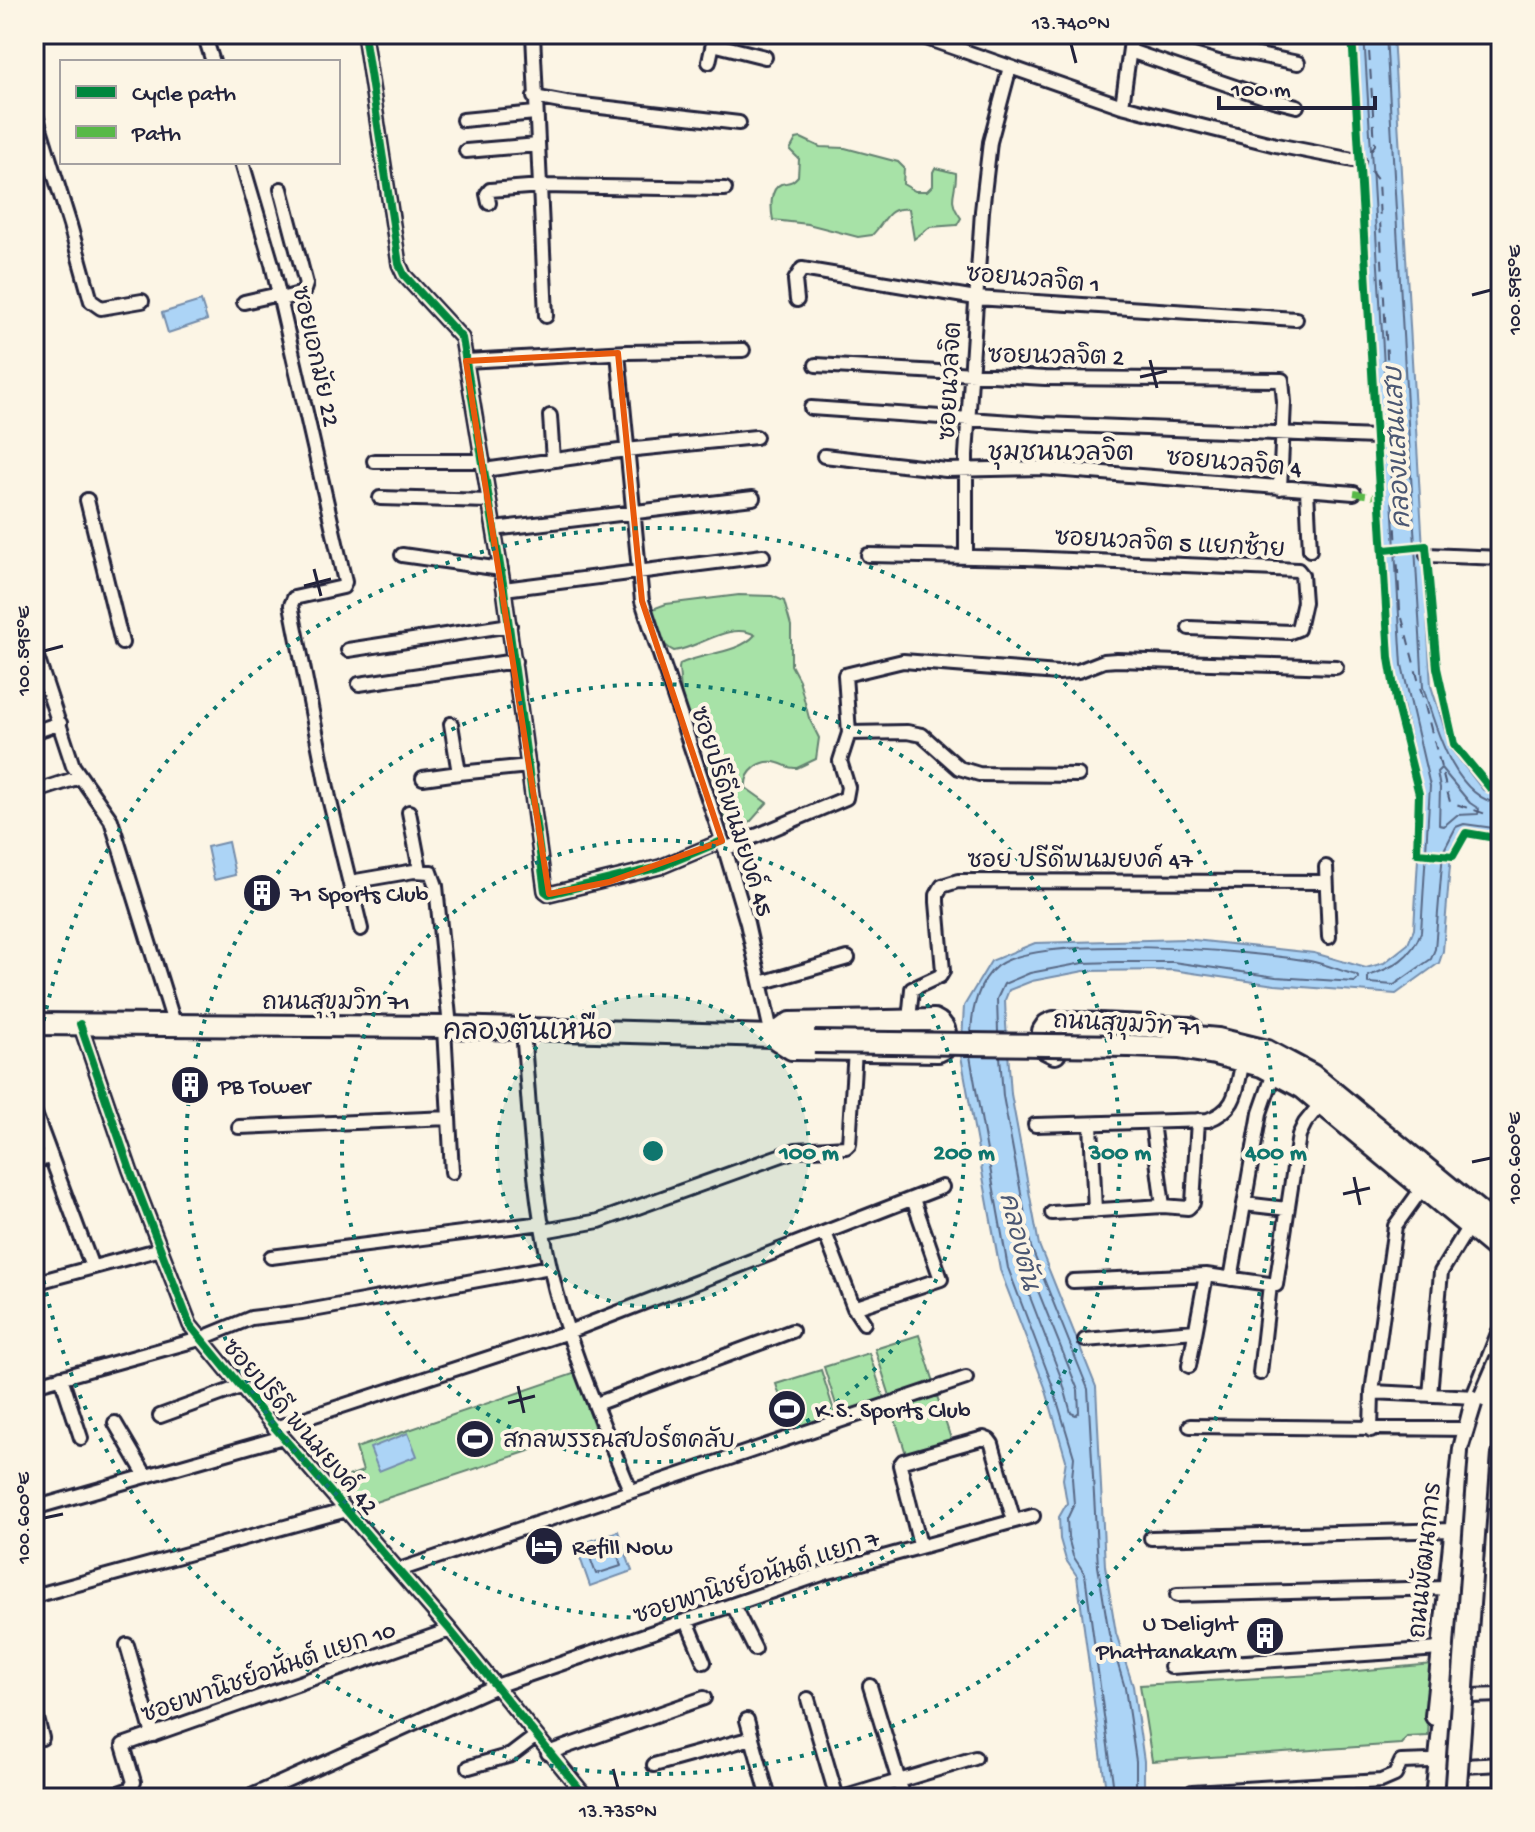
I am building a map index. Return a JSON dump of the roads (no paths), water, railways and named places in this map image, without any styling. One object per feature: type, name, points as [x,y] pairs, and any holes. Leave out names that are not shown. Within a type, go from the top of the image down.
[{"type":"main road","points":[[934,1020],[942,1023],[946,1030],[944,1048],[938,1051],[792,1049],[777,1036],[790,1023],[934,1020]]},
{"type":"main road","points":[[1054,1022],[1176,1027],[1209,1033],[1217,1047],[1197,1058],[1052,1053],[1045,1048],[1043,1031],[1054,1022]]},
{"type":"main road","name":"ถนนสุขุมวิท 71","points":[[34,1024],[669,1031],[777,1036],[796,1031],[814,1036],[1130,1040],[1267,1051],[1312,1075],[1500,1241]]},
{"type":"main road","name":"ถนนสุขุมวิท 71","points":[[1217,1047],[1303,1088],[1469,1226],[1500,1241]]},
{"type":"main road","name":"ถนนพัฒนาการ","points":[[1429,1798],[1440,1649],[1452,1595],[1454,1530],[1467,1431],[1476,1397],[1500,1341]]},
{"type":"main road","name":"ถนนพัฒนาการ","points":[[1436,1798],[1452,1595],[1469,1450],[1500,1341]]},
{"type":"main road","name":"ถนนพัฒนาการ","points":[[1455,1798],[1480,1452],[1501,1384]]},
{"type":"main road","points":[[1463,1798],[1490,1455],[1501,1412]]},
{"type":"main road","points":[[1467,1431],[1484,1431],[1494,1438]]},
{"type":"street","points":[[204,34],[212,60]]},
{"type":"street","points":[[364,34],[399,264],[404,275],[459,333],[466,361],[510,625],[545,891],[548,894],[609,882],[660,867],[846,798],[848,787],[840,761],[849,733],[844,676],[903,661],[1058,673],[1117,660],[1336,667]]},
{"type":"street","points":[[533,34],[546,316]]},
{"type":"street","points":[[915,34],[1122,106],[1276,145],[1358,161]]},
{"type":"street","points":[[1122,106],[1132,34]]},
{"type":"street","points":[[1175,34],[1298,63]]},
{"type":"street","points":[[709,62],[714,39],[765,57]]},
{"type":"street","points":[[1130,51],[1297,106]]},
{"type":"street","name":"ซอยนวลจิต","points":[[966,557],[966,470],[982,211],[990,142],[1010,67]]},
{"type":"street","points":[[534,97],[739,123]]},
{"type":"street","points":[[34,109],[91,301],[101,308],[142,301]]},
{"type":"street","points":[[463,120],[535,113]]},
{"type":"street","points":[[466,151],[538,145]]},
{"type":"street","name":"ซอยเอกมัย 22","points":[[243,164],[280,296],[345,582],[343,587],[294,598],[291,605],[329,798],[350,882]]},
{"type":"street","points":[[489,203],[487,194],[490,190],[541,186],[725,189]]},
{"type":"street","points":[[244,302],[303,293],[306,284],[281,189]]},
{"type":"street","name":"ซอยนวลจิต 1","points":[[797,300],[795,280],[802,269],[976,298],[1296,319]]},
{"type":"street","points":[[466,361],[743,350]]},
{"type":"street","name":"ซอยปรีดีพนมยงค์ 45","points":[[618,353],[642,601],[723,845],[777,1036]]},
{"type":"street","name":"ซอยนวลจิต 2","points":[[816,365],[972,375],[1279,379],[1284,382],[1280,488]]},
{"type":"street","points":[[811,408],[969,419],[1376,437]]},
{"type":"street","points":[[550,416],[553,460]]},
{"type":"street","points":[[374,461],[484,466],[756,437]]},
{"type":"street","name":"ซอยนวลจิต 4","points":[[824,456],[966,470],[1041,468],[1354,493]]},
{"type":"street","points":[[1307,490],[1310,550]]},
{"type":"street","points":[[380,498],[489,501]]},
{"type":"street","points":[[494,529],[753,498]]},
{"type":"street","points":[[87,500],[122,643]]},
{"type":"street","points":[[402,555],[501,569]]},
{"type":"street","points":[[868,555],[966,557]]},
{"type":"street","points":[[1427,555],[1501,558]]},
{"type":"street","points":[[504,589],[763,556]]},
{"type":"street","name":"ซอยนวลจิต 5 แยกซ้าย","points":[[966,557],[1298,570],[1302,575],[1304,602],[1298,629],[1290,632],[1189,628]]},
{"type":"street","points":[[348,650],[510,625]]},
{"type":"street","points":[[34,648],[73,766],[111,820],[175,1026]]},
{"type":"street","points":[[359,684],[515,661]]},
{"type":"street","points":[[34,732],[60,723]]},
{"type":"street","points":[[451,724],[459,773]]},
{"type":"street","points":[[849,733],[907,732],[922,735],[959,768],[979,774],[1078,775]]},
{"type":"street","points":[[423,778],[529,766]]},
{"type":"street","points":[[34,792],[80,777]]},
{"type":"street","points":[[409,812],[420,870]]},
{"type":"street","points":[[1326,867],[1329,937]]},
{"type":"street","points":[[361,929],[350,882],[420,870],[431,872],[436,886],[447,1028],[452,1172]]},
{"type":"street","name":"ซอย ปรีดีพนมยงค์ 47","points":[[909,1020],[912,989],[940,976],[943,971],[937,895],[946,885],[958,881],[1326,882]]},
{"type":"street","points":[[761,983],[848,958]]},
{"type":"street","name":"ซอยปรีดี พนมยงค์ 42","points":[[80,1024],[130,1170],[190,1325],[450,1630],[587,1798]]},
{"type":"street","points":[[523,1031],[543,1227],[550,1267],[568,1332],[630,1490]]},
{"type":"street","points":[[271,1257],[599,1221],[796,1150],[846,1147],[849,1144],[855,1050]]},
{"type":"street","points":[[1035,1125],[1198,1120],[1219,1116],[1233,1103],[1243,1061]]},
{"type":"street","points":[[1231,1279],[1260,1113],[1274,1073]]},
{"type":"street","points":[[1260,1373],[1299,1135],[1321,1103]]},
{"type":"street","points":[[34,1111],[92,1267]]},
{"type":"street","points":[[239,1127],[449,1118]]},
{"type":"street","points":[[1052,1213],[1163,1206],[1188,1208],[1193,1203],[1198,1120]]},
{"type":"street","points":[[1152,1122],[1163,1206]]},
{"type":"street","points":[[1091,1124],[1095,1211]]},
{"type":"street","points":[[34,1162],[51,1156]]},
{"type":"street","points":[[34,1508],[146,1476],[568,1332],[942,1187]]},
{"type":"street","points":[[1371,1430],[1372,1392],[1395,1226],[1423,1187]]},
{"type":"street","points":[[854,1308],[941,1279],[913,1199]]},
{"type":"street","points":[[1244,1204],[1287,1209]]},
{"type":"street","points":[[1430,1395],[1441,1272],[1469,1226]]},
{"type":"street","points":[[825,1233],[854,1308],[864,1323]]},
{"type":"street","points":[[34,1283],[161,1249]]},
{"type":"street","points":[[34,1385],[200,1339],[251,1318],[302,1312],[550,1267]]},
{"type":"street","points":[[1073,1281],[1206,1275],[1273,1285]]},
{"type":"street","points":[[1189,1366],[1206,1275]]},
{"type":"street","points":[[596,1404],[792,1331]]},
{"type":"street","points":[[1085,1340],[1195,1331]]},
{"type":"street","points":[[61,1377],[81,1438]]},
{"type":"street","points":[[399,1570],[966,1378]]},
{"type":"street","points":[[160,1416],[240,1387]]},
{"type":"street","points":[[1372,1392],[1476,1397]]},
{"type":"street","points":[[115,1423],[146,1476]]},
{"type":"street","points":[[1190,1426],[1467,1431]]},
{"type":"street","points":[[920,1545],[900,1465],[903,1461],[984,1438],[992,1444],[1014,1521]]},
{"type":"street","points":[[34,1596],[347,1510]]},
{"type":"street","name":"ซอยพานิชย์อนันต์ แยก 7","points":[[247,1798],[496,1686],[825,1573],[1033,1516]]},
{"type":"street","points":[[1151,1538],[1454,1530]]},
{"type":"street","points":[[1177,1595],[1452,1595]]},
{"type":"street","points":[[733,1605],[755,1649]]},
{"type":"street","points":[[687,1621],[704,1662]]},
{"type":"street","name":"ซอยพานิชย์อนันต์ แยก 10","points":[[104,1798],[130,1789],[134,1782],[123,1745],[450,1630]]},
{"type":"street","points":[[127,1645],[153,1735]]},
{"type":"street","points":[[1171,1667],[1440,1649]]},
{"type":"street","points":[[870,1686],[904,1798]]},
{"type":"street","points":[[1470,1696],[1501,1695]]},
{"type":"street","points":[[548,1753],[704,1698]]},
{"type":"street","points":[[808,1699],[840,1798],[975,1758]]},
{"type":"street","points":[[34,1707],[42,1738]]},
{"type":"street","points":[[747,1720],[769,1798]]},
{"type":"street","points":[[469,1767],[511,1755],[536,1736]]},
{"type":"street","points":[[654,1765],[752,1738]]},
{"type":"street","points":[[1189,1798],[1192,1792],[1381,1781],[1395,1775],[1401,1762],[1431,1761]]},
{"type":"street","points":[[1465,1766],[1501,1764]]},
{"type":"water","points":[[1356,34],[1393,34],[1431,686],[1451,749],[1483,790],[1501,797],[1501,837],[1462,832],[1451,853],[1443,951],[1439,963],[1396,994],[1275,985],[1172,970],[1084,971],[1032,981],[1009,990],[1005,1000],[1011,1094],[1039,1245],[1096,1387],[1105,1566],[1116,1633],[1133,1686],[1144,1761],[1144,1798],[1107,1798],[1077,1576],[1066,1560],[1060,1539],[1059,1517],[1067,1503],[1063,1479],[1066,1460],[1045,1387],[1000,1270],[961,1056],[964,1006],[991,961],[1035,943],[1185,939],[1314,953],[1366,968],[1384,963],[1408,944],[1414,929],[1422,787],[1394,666]]},
{"type":"water","points":[[201,301],[207,320],[168,333],[162,313]]},
{"type":"water","points":[[228,842],[235,875],[214,880],[207,847]]},
{"type":"water","points":[[408,1433],[417,1456],[379,1471],[370,1448]]},
{"type":"water","points":[[618,1531],[632,1571],[590,1586],[576,1546]]},
{"type":"place","name":"71 Sports Club","points":[[262,893]]},
{"type":"place","name":"PB Tower","points":[[190,1085]]},
{"type":"place","name":"K.S. Sports Club","points":[[787,1409]]},
{"type":"place","name":"สกลพรรณสปอร์ตคลับ","points":[[475,1439]]},
{"type":"place","name":"Refill Now","points":[[544,1546]]},
{"type":"place","name":"U Delight Phattanakarn","points":[[1265,1636]]},
{"type":"district","name":"ชุมชนนวลจิต","points":[[1061,451]]},
{"type":"district","name":"คลองตันเหนือ","points":[[528,1029]]},
{"type":"water label","name":"คลองแสนแสบ","points":[[1396,448]]},
{"type":"water label","name":"คลองตัน","points":[[1021,1241]]}]
